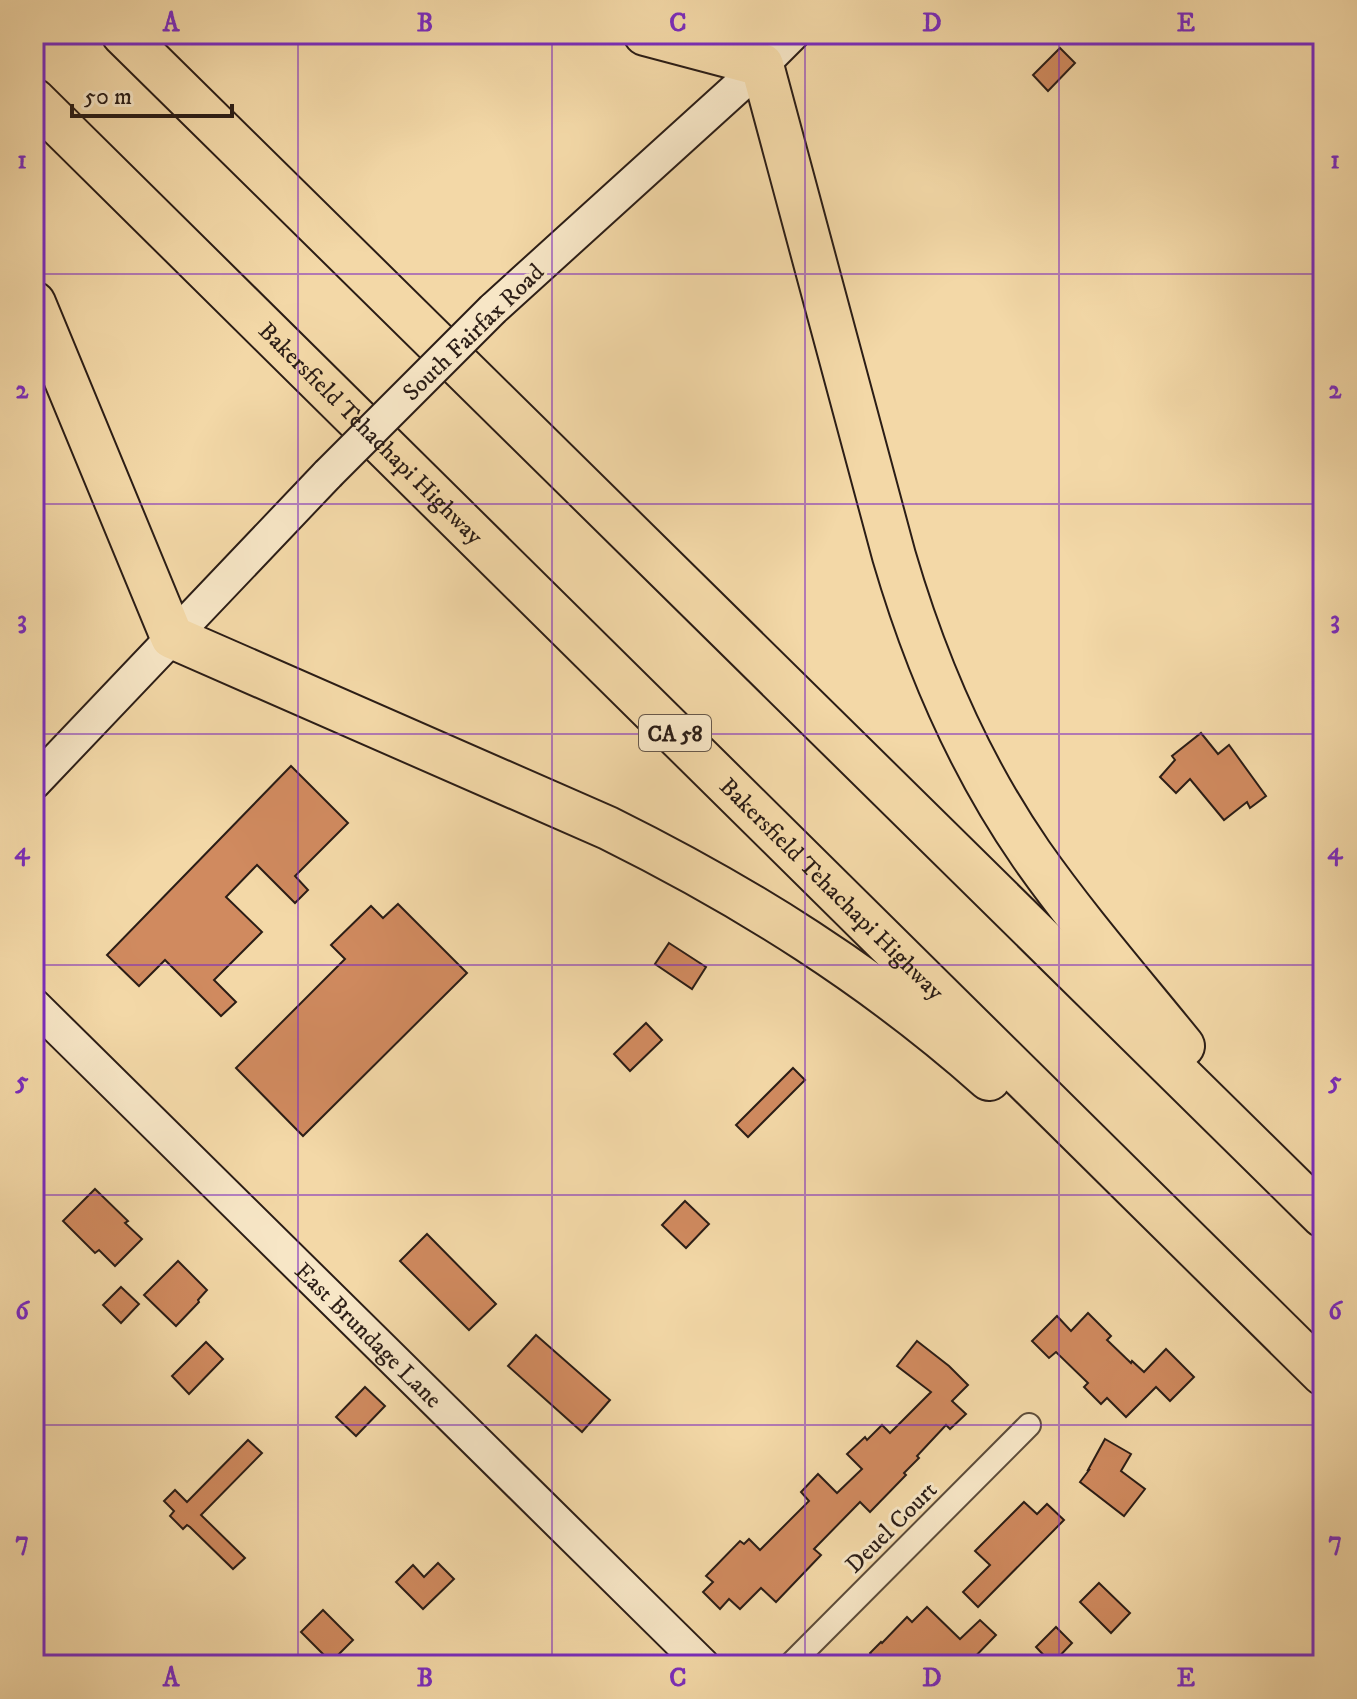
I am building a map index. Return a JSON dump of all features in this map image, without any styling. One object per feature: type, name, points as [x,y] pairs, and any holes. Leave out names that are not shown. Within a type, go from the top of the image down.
[{"type":"highway","points":[[123,34],[1322,1215]]},
{"type":"highway","points":[[645,34],[762,65],[910,611],[962,736],[994,796],[1063,897],[1322,1215]]},
{"type":"highway","name":"Bakersfield Tehachapi Highway","points":[[34,100],[1319,1370]]},
{"type":"highway","points":[[34,303],[172,637],[608,828],[727,890],[808,940],[875,986],[960,1054],[1319,1370]]},
{"type":"main road","name":"South Fairfax Road","points":[[34,783],[328,474],[493,309],[793,34]]},
{"type":"main road","name":"East Brundage Lane","points":[[34,1005],[703,1665]]},
{"type":"street","name":"Deuel Court","points":[[790,1665],[1029,1425]]},
{"type":"building","points":[[1060,48],[1075,63],[1048,91],[1033,75]]},
{"type":"building","points":[[1201,733],[1218,754],[1229,745],[1266,796],[1250,808],[1247,802],[1224,820],[1190,779],[1176,793],[1160,777],[1175,760],[1172,756]]},
{"type":"building","points":[[291,766],[348,823],[295,876],[308,890],[295,903],[257,865],[226,897],[262,932],[214,980],[236,1002],[221,1016],[165,960],[139,986],[107,955]]},
{"type":"building","points":[[398,904],[467,973],[303,1136],[236,1068],[345,959],[331,945],[371,906],[383,918]]},
{"type":"building","points":[[669,943],[706,967],[692,989],[655,964]]},
{"type":"building","points":[[646,1023],[662,1040],[630,1071],[614,1054]]},
{"type":"building","points":[[793,1068],[805,1080],[748,1137],[736,1125]]},
{"type":"building","points":[[95,1189],[142,1239],[115,1266],[99,1250],[95,1253],[63,1221]]},
{"type":"building","points":[[685,1201],[709,1224],[686,1248],[662,1225]]},
{"type":"building","points":[[427,1234],[496,1304],[469,1330],[400,1261]]},
{"type":"building","points":[[178,1261],[207,1290],[176,1326],[144,1295]]},
{"type":"building","points":[[121,1287],[139,1304],[121,1323],[103,1305]]},
{"type":"building","points":[[1088,1313],[1111,1336],[1107,1340],[1144,1372],[1166,1349],[1194,1377],[1170,1401],[1156,1387],[1126,1417],[1107,1398],[1101,1404],[1084,1387],[1088,1383],[1056,1352],[1049,1358],[1032,1341],[1057,1316],[1071,1331]]},
{"type":"building","points":[[536,1335],[610,1400],[582,1432],[508,1366]]},
{"type":"building","points":[[917,1341],[968,1385],[952,1401],[966,1414],[950,1429],[946,1425],[917,1456],[919,1458],[904,1473],[906,1475],[870,1512],[860,1502],[814,1549],[821,1555],[776,1602],[761,1588],[740,1609],[729,1599],[720,1609],[703,1592],[713,1582],[706,1576],[740,1541],[744,1544],[749,1539],[760,1550],[809,1501],[801,1492],[818,1474],[837,1493],[862,1469],[847,1454],[882,1425],[890,1433],[931,1392],[897,1366]]},
{"type":"building","points":[[206,1342],[223,1359],[189,1394],[172,1376]]},
{"type":"building","points":[[365,1387],[385,1406],[356,1436],[336,1417]]},
{"type":"building","points":[[1105,1439],[1131,1454],[1121,1471],[1145,1489],[1124,1516],[1080,1482]]},
{"type":"building","points":[[248,1440],[262,1453],[201,1515],[245,1558],[233,1569],[190,1527],[187,1525],[183,1529],[170,1516],[174,1511],[164,1501],[175,1490],[187,1502]]},
{"type":"building","points":[[1024,1502],[1037,1514],[1047,1504],[1064,1520],[978,1607],[963,1592],[990,1565],[975,1551]]},
{"type":"building","points":[[438,1563],[454,1579],[423,1609],[396,1582],[413,1565],[424,1577]]},
{"type":"building","points":[[1099,1583],[1130,1613],[1111,1633],[1080,1602]]},
{"type":"building","points":[[927,1607],[960,1639],[980,1620],[996,1635],[967,1665],[866,1665],[873,1657],[870,1653],[907,1617],[912,1622]]},
{"type":"building","points":[[323,1610],[353,1640],[331,1662],[301,1632]]},
{"type":"building","points":[[1056,1627],[1072,1643],[1052,1664],[1036,1647]]}]
